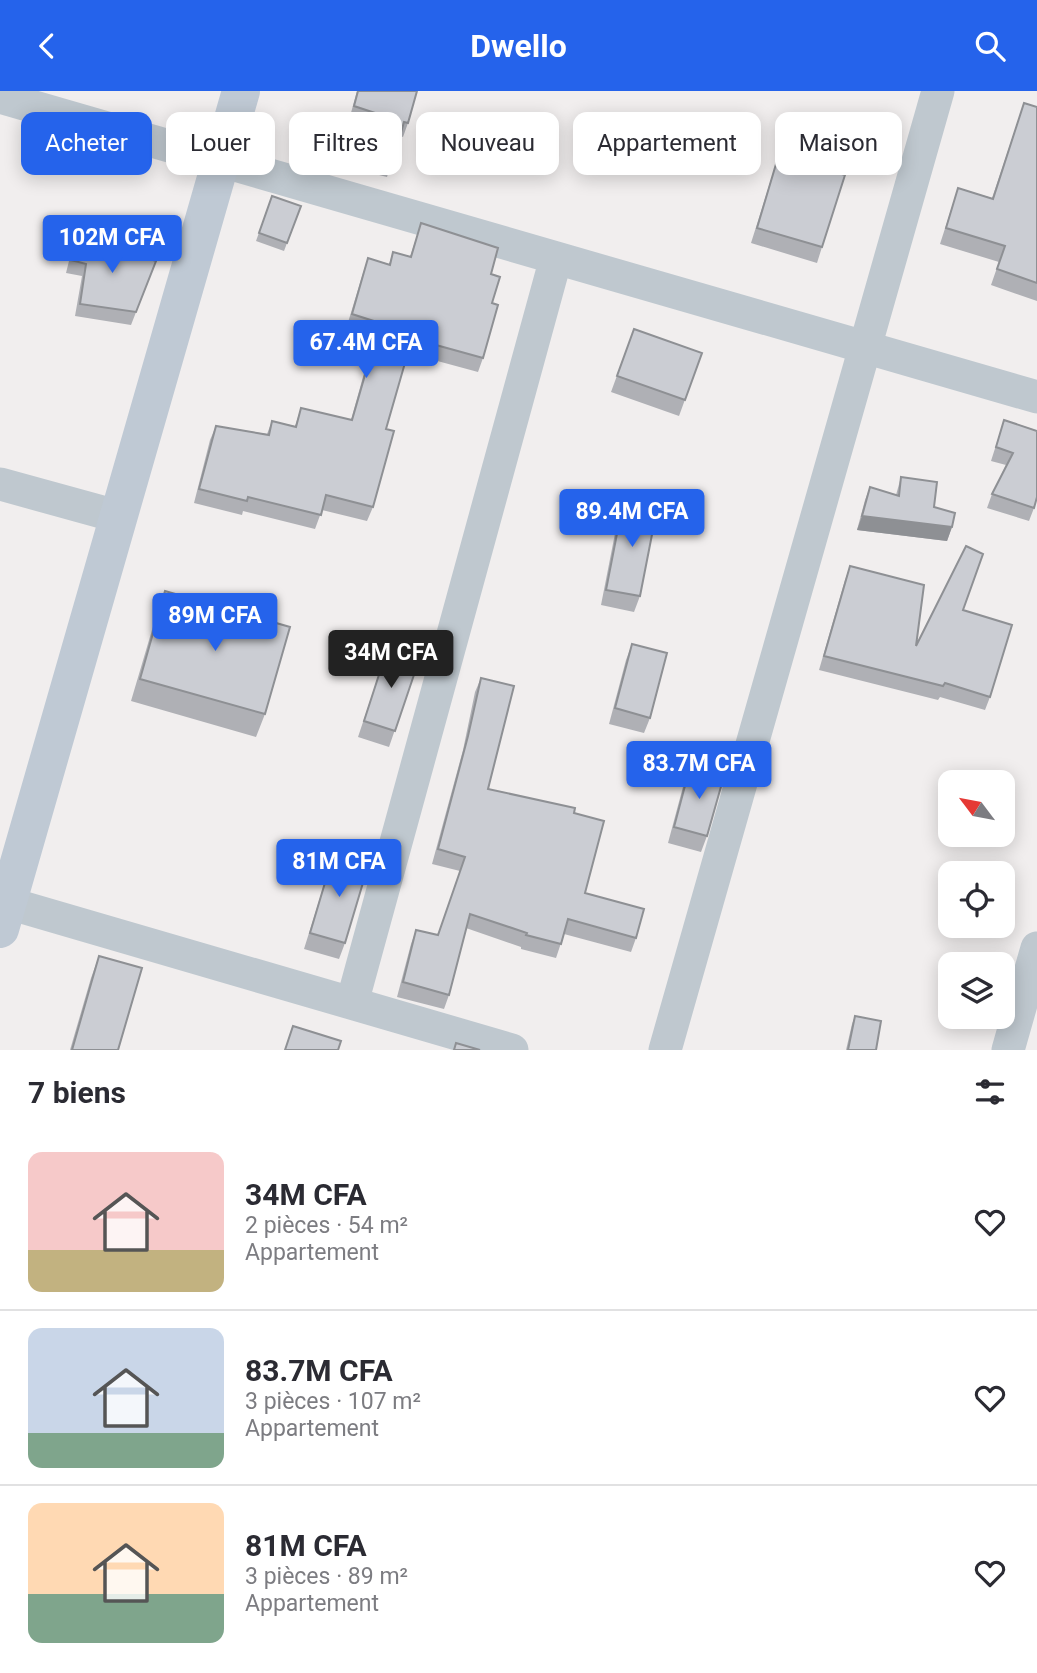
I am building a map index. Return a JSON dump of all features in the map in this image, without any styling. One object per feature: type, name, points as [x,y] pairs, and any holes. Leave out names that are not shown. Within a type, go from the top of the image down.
[{"type":"street","points":[[235,112],[241,91]]},
{"type":"street","points":[[665,1050],[938,91]]},
{"type":"street","points":[[0,97],[166,145]]},
{"type":"street","points":[[216,175],[4,916],[352,1003],[512,1050]]},
{"type":"street","points":[[271,175],[1037,397]]},
{"type":"street","points":[[352,1003],[556,258]]},
{"type":"street","points":[[0,484],[120,517]]},
{"type":"street","points":[[1008,1050],[1037,948]]},
{"type":"building","points":[[358,91],[417,91],[408,123],[404,122],[402,129],[402,112],[372,112],[354,106]]},
{"type":"building","points":[[1024,103],[1037,107],[1037,283],[997,269],[1005,246],[946,228],[958,188],[993,199]]},
{"type":"building","points":[[775,167],[775,175],[845,175],[822,247],[757,228]]},
{"type":"building","points":[[272,196],[301,206],[287,243],[259,233]]},
{"type":"building","points":[[421,223],[498,248],[491,274],[500,277],[492,303],[498,305],[483,358],[436,345],[413,335],[386,429],[394,431],[373,507],[326,495],[321,515],[248,497],[247,501],[199,489],[216,426],[269,435],[272,421],[296,427],[301,408],[352,420],[380,323],[352,314],[368,258],[390,265],[393,252],[411,257]]},
{"type":"building","points":[[77,233],[156,261],[136,312],[80,304],[86,264],[71,260]]},
{"type":"building","points":[[634,329],[702,353],[685,400],[617,376]]},
{"type":"building","points":[[1004,420],[1037,431],[1037,497],[1034,508],[992,494],[1013,453],[996,447]]},
{"type":"building","points":[[901,477],[937,482],[934,507],[955,513],[952,527],[862,516],[870,487],[899,496]]},
{"type":"building","points":[[623,503],[657,509],[640,596],[606,590]]},
{"type":"building","points":[[966,546],[983,554],[963,610],[1012,625],[990,697],[945,683],[943,686],[824,656],[850,566],[924,585],[916,646]]},
{"type":"building","points":[[165,591],[290,627],[265,714],[140,679]]},
{"type":"building","points":[[632,644],[667,653],[650,718],[615,708]]},
{"type":"building","points":[[387,650],[419,660],[395,731],[364,721]]},
{"type":"building","points":[[481,678],[514,686],[488,789],[575,808],[574,813],[604,821],[585,893],[644,909],[636,938],[568,919],[561,944],[526,935],[527,933],[470,914],[449,995],[403,982],[416,930],[438,935],[465,857],[438,849]]},
{"type":"building","points":[[690,767],[724,776],[707,836],[674,827]]},
{"type":"building","points":[[333,856],[368,866],[345,943],[310,933]]},
{"type":"building","points":[[99,956],[142,968],[118,1050],[72,1050]]},
{"type":"building","points":[[855,1016],[881,1021],[876,1050],[848,1050]]},
{"type":"building","points":[[293,1026],[341,1041],[338,1050],[285,1050]]},
{"type":"building","points":[[456,1043],[480,1050],[454,1050]]}]
